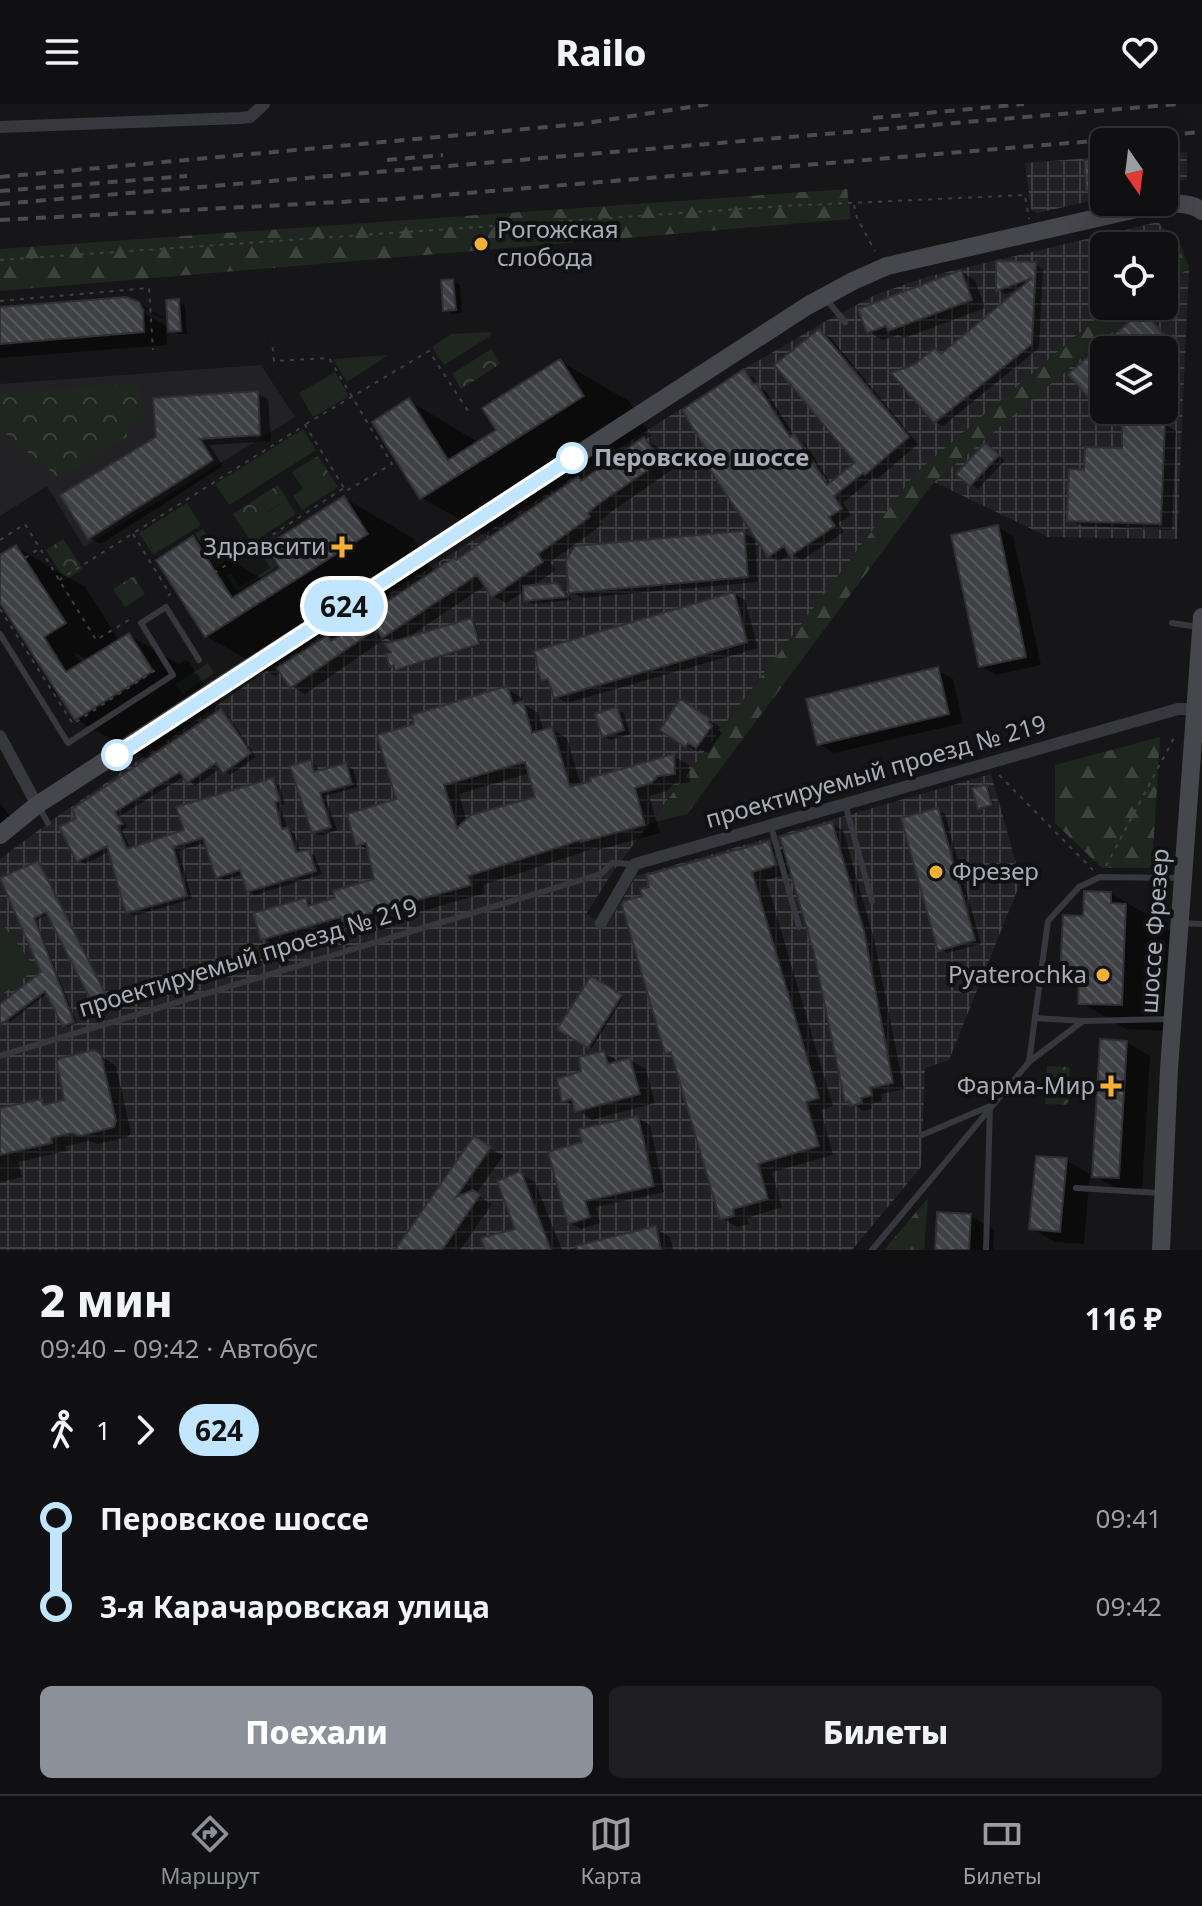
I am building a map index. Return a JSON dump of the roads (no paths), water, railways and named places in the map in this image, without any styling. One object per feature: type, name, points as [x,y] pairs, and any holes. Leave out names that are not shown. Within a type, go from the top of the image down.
[{"type":"street","points":[[0,127],[240,118],[257,112],[264,104]]},
{"type":"street","points":[[0,835],[37,805],[263,662],[823,297],[887,266],[1124,211],[1178,203],[1202,211]]},
{"type":"street","name":"шоссе Фрезер","points":[[1161,1250],[1183,878],[1198,730],[1196,709],[1202,617]]},
{"type":"street","name":"проектируемый проезд № 219","points":[[635,864],[845,804],[877,800],[1178,709],[1196,709]]},
{"type":"street","points":[[0,736],[37,805]]},
{"type":"street","points":[[601,923],[635,864]]},
{"type":"lane","points":[[823,297],[845,322]]},
{"type":"lane","points":[[0,634],[68,743],[173,675],[141,623],[166,607],[199,660]]},
{"type":"lane","points":[[1172,623],[1201,627]]},
{"type":"lane","points":[[845,804],[872,901]]},
{"type":"lane","points":[[37,805],[48,823]]},
{"type":"lane","points":[[771,826],[799,927]]},
{"type":"lane","name":"проектируемый проезд № 219","points":[[0,1056],[601,874],[612,863],[635,864]]},
{"type":"lane","points":[[1029,1062],[1048,921],[1079,887],[1100,877],[1183,878]]},
{"type":"lane","points":[[1180,923],[1202,924]]},
{"type":"lane","points":[[1035,1018],[1083,1021],[1173,1019]]},
{"type":"lane","points":[[872,1250],[1029,1062],[1083,1021]]},
{"type":"lane","points":[[922,1135],[990,1106]]},
{"type":"lane","points":[[986,1250],[990,1106]]},
{"type":"lane","points":[[1076,1188],[1163,1193]]},
{"type":"railway","points":[[0,177],[580,124],[710,104]]},
{"type":"railway","points":[[873,118],[1024,104]]},
{"type":"railway","points":[[0,204],[1179,104]]},
{"type":"railway","points":[[0,220],[396,199],[1202,132]]},
{"type":"railway","points":[[387,160],[443,155]]},
{"type":"railway","points":[[0,191],[187,176]]},
{"type":"place","name":"Рогожская слобода","points":[[481,244]]},
{"type":"place","name":"Перовское шоссе","points":[[572,458]]},
{"type":"place","name":"Здравсити","points":[[342,547]]},
{"type":"place","name":"Фрезер","points":[[936,872]]},
{"type":"place","name":"Pyaterochka","points":[[1103,975]]},
{"type":"place","name":"Фарма-Мир","points":[[1111,1086]]}]
